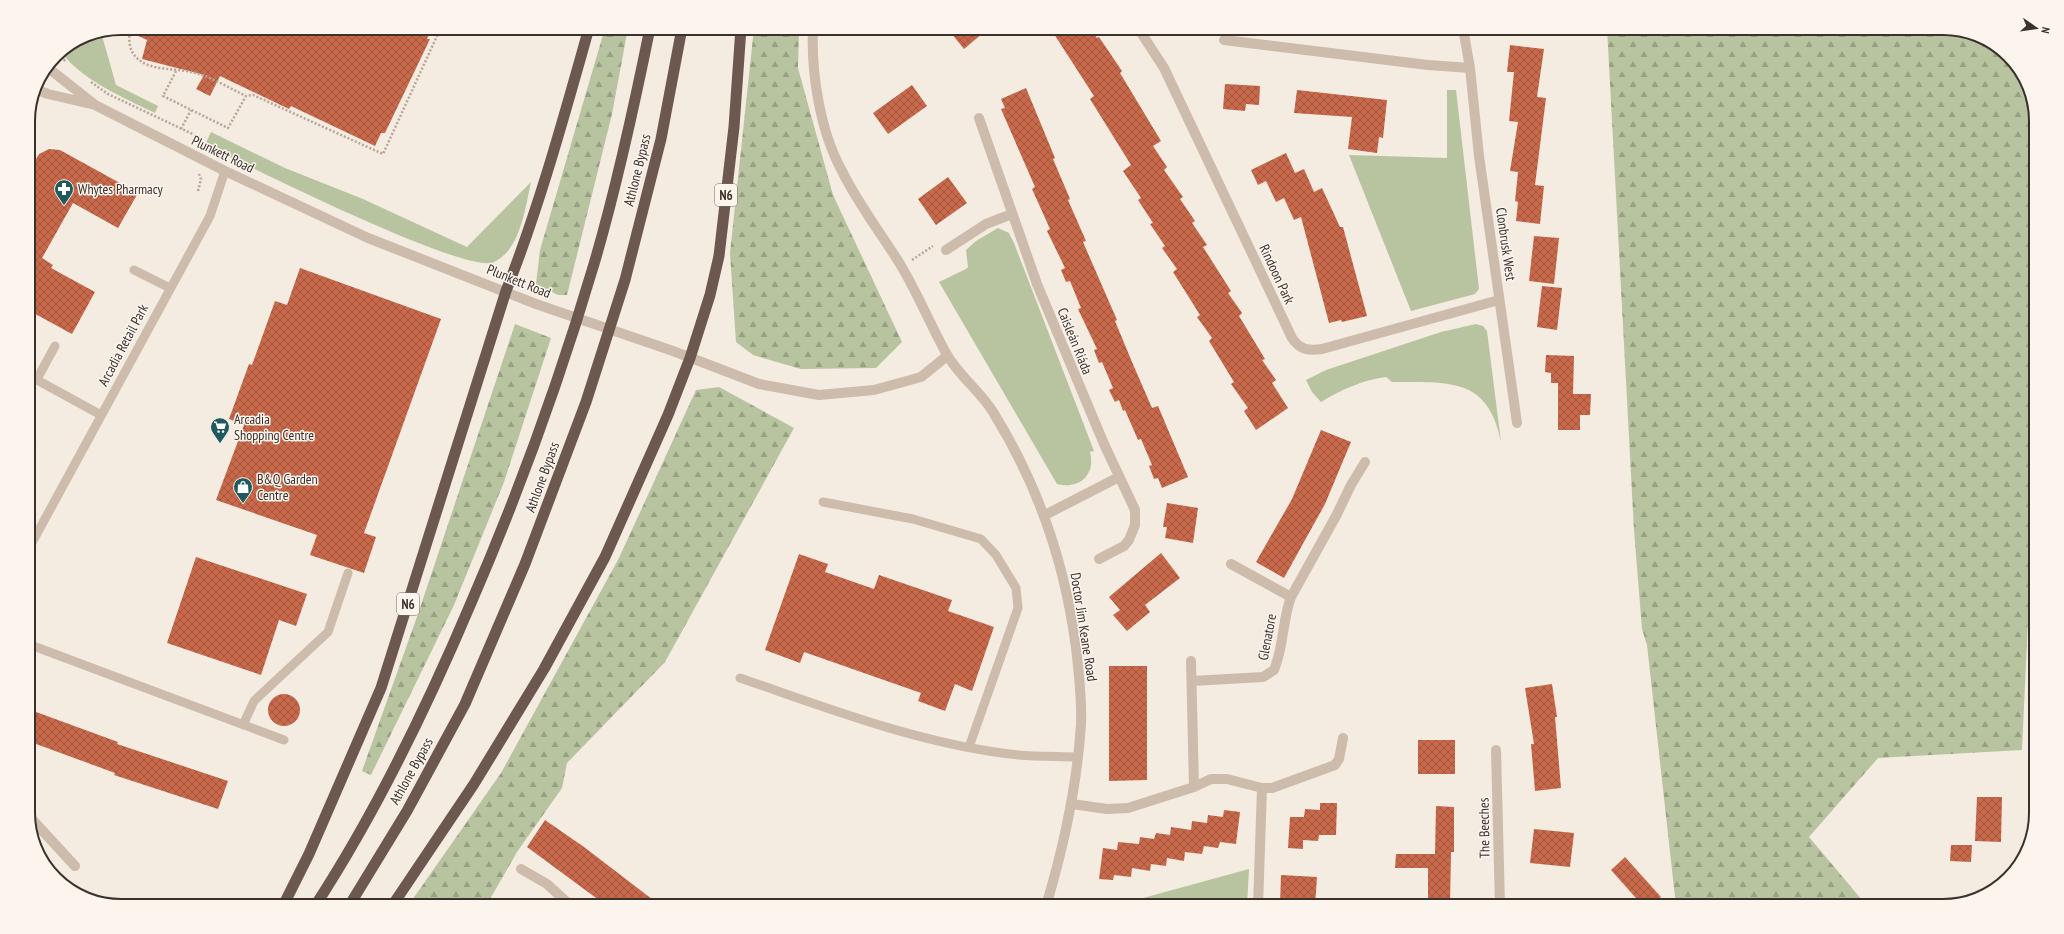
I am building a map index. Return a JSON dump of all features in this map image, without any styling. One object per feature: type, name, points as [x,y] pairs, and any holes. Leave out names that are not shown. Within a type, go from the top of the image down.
[{"type":"highway","name":"N6","points":[[286,899],[309,854],[382,688],[506,291],[522,250],[551,163],[587,35]]},
{"type":"highway","name":"Athlone Bypass","points":[[320,899],[336,874],[391,775],[445,664],[506,521],[554,391],[595,262],[632,115],[649,35]]},
{"type":"highway","name":"Athlone Bypass","points":[[353,899],[407,810],[465,704],[525,564],[586,402],[625,280],[661,139],[681,35]]},
{"type":"highway","name":"N6","points":[[397,899],[474,784],[544,669],[605,557],[668,415],[690,358],[710,295],[719,256],[734,127],[741,35]]},
{"type":"street","name":"Doctor Jim Keane Road","points":[[813,35],[813,55],[818,94],[828,136],[841,171],[901,266],[947,356],[992,410],[1030,480],[1045,515],[1061,570],[1074,634],[1081,700],[1078,757],[1072,804],[1063,848],[1048,899]]},
{"type":"street","name":"Rindoon Park","points":[[1143,35],[1164,68],[1292,338],[1300,347],[1311,350],[1322,349],[1499,300]]},
{"type":"street","name":"Clonbrusk West","points":[[1465,35],[1479,156],[1517,423]]},
{"type":"street","points":[[1224,40],[1428,65],[1470,68]]},
{"type":"street","name":"Plunkett Road","points":[[51,71],[95,105],[190,154],[368,238],[536,304],[759,384],[818,395],[874,390],[921,377],[947,356]]},
{"type":"street","name":"Plunkett Road","points":[[41,91],[95,105]]},
{"type":"street","name":"Caisleán Riáda","points":[[979,118],[1012,214],[1069,364],[1135,510],[1135,525],[1124,546],[1099,559]]},
{"type":"street","points":[[946,250],[986,224],[1012,214]]},
{"type":"street","name":"Glenatore","points":[[1192,681],[1263,676],[1274,670],[1279,656],[1286,612],[1291,597],[1336,516],[1351,485],[1365,462]]},
{"type":"street","points":[[1045,515],[1120,477]]},
{"type":"street","points":[[1231,564],[1291,597]]},
{"type":"street","points":[[1191,660],[1194,787]]},
{"type":"street","points":[[1072,804],[1122,809],[1194,787],[1203,782],[1216,778],[1240,781],[1262,788],[1279,787],[1335,765],[1339,759],[1343,738]]},
{"type":"street","name":"The Beeches","points":[[1496,750],[1500,899]]},
{"type":"street","points":[[1258,899],[1262,788]]},
{"type":"street","points":[[36,824],[75,866]]},
{"type":"street","points":[[522,869],[548,884],[564,899]]},
{"type":"lane","name":"Arcadia Retail Park","points":[[35,537],[210,216],[225,171]]},
{"type":"lane","points":[[134,270],[170,288]]},
{"type":"lane","points":[[55,346],[37,379],[101,415]]},
{"type":"lane","points":[[823,502],[913,519],[981,539],[996,555],[1016,588],[1018,608],[969,747]]},
{"type":"lane","points":[[243,725],[254,701],[328,632],[348,573]]},
{"type":"lane","points":[[35,647],[284,740]]},
{"type":"lane","points":[[740,678],[842,713],[942,742],[1003,754],[1078,757]]},
{"type":"path","points":[[130,35],[129,42],[136,59],[145,64],[176,71],[198,73],[246,96],[253,95],[383,154],[437,35]]},
{"type":"path","points":[[63,57],[71,67]]},
{"type":"path","points":[[176,71],[163,96],[228,128],[246,96]]},
{"type":"path","points":[[85,78],[108,94],[199,137],[190,154]]},
{"type":"path","points":[[181,129],[191,110]]},
{"type":"path","points":[[901,266],[939,243],[946,250]]},
{"type":"green space","points":[[603,35],[627,35],[612,114],[567,295],[558,295],[536,284],[540,250]]},
{"type":"green space","points":[[753,35],[799,35],[798,68],[833,195],[902,342],[876,368],[801,369],[753,355],[736,342],[730,253]]},
{"type":"green space","points":[[1607,35],[1943,35],[1965,38],[1976,42],[2000,56],[2008,64],[2020,83],[2029,116],[2029,598],[2022,750],[1878,758],[1809,837],[1861,899],[1675,899],[1647,645],[1642,629],[1634,530]]},
{"type":"green space","points":[[103,38],[116,85],[158,106],[155,113],[117,95],[79,71],[65,56],[83,44]]},
{"type":"green space","points":[[1447,90],[1456,90],[1479,289],[1475,294],[1411,311],[1349,155],[1447,158]]},
{"type":"green space","points":[[211,132],[285,168],[363,199],[467,247],[531,182],[524,215],[516,238],[510,248],[503,256],[494,262],[475,262],[443,252],[354,216],[205,145]]},
{"type":"green space","points":[[998,228],[1009,233],[1014,243],[1094,451],[1090,452],[1091,460],[1088,474],[1079,483],[1072,485],[1057,484],[939,282],[966,269],[968,267],[966,250],[976,241]]},
{"type":"green space","points":[[515,324],[551,338],[504,482],[454,605],[371,775],[362,771],[418,614]]},
{"type":"green space","points":[[1476,324],[1483,326],[1487,331],[1501,442],[1495,420],[1486,404],[1475,394],[1462,387],[1430,382],[1392,382],[1386,377],[1369,380],[1352,386],[1321,402],[1312,392],[1306,380],[1326,370],[1441,332]]},
{"type":"green space","points":[[719,387],[794,428],[665,662],[567,763],[562,788],[517,852],[490,899],[413,899],[501,773],[619,558],[696,390]]},
{"type":"green space","points":[[1249,869],[1247,899],[1140,899]]},
{"type":"building","points":[[136,35],[428,35],[427,39],[430,39],[385,133],[381,133],[375,146],[291,106],[289,109],[220,76],[210,96],[196,89],[204,75],[142,59],[147,40]]},
{"type":"building","points":[[953,35],[981,35],[964,49]]},
{"type":"building","points":[[1055,35],[1095,35],[1097,38],[1099,37],[1122,71],[1120,73],[1161,141],[1153,146],[1167,167],[1164,170],[1183,197],[1180,199],[1195,221],[1192,223],[1207,245],[1203,247],[1231,291],[1228,293],[1242,313],[1239,316],[1265,359],[1262,360],[1276,380],[1272,383],[1288,408],[1256,430],[1244,411],[1248,408],[1231,384],[1234,382],[1209,341],[1212,338],[1197,317],[1200,315],[1173,272],[1177,269],[1162,248],[1165,246],[1150,224],[1153,223],[1138,200],[1141,198],[1123,171],[1131,165],[1090,99],[1094,96]]},
{"type":"building","points":[[1510,45],[1544,49],[1537,97],[1546,98],[1535,185],[1544,186],[1540,224],[1516,221],[1518,202],[1515,201],[1518,172],[1510,171],[1518,122],[1509,121],[1514,72],[1507,72]]},
{"type":"building","points":[[1225,84],[1260,86],[1259,105],[1246,104],[1245,111],[1223,109]]},
{"type":"building","points":[[912,85],[927,106],[888,134],[873,113]]},
{"type":"building","points":[[1026,88],[1055,158],[1053,159],[1070,199],[1068,200],[1086,241],[1083,242],[1117,320],[1115,321],[1132,362],[1152,408],[1158,406],[1188,477],[1162,488],[1158,478],[1154,479],[1149,466],[1152,465],[1141,439],[1138,440],[1125,410],[1123,411],[1119,400],[1115,402],[1109,390],[1113,388],[1102,362],[1099,363],[1094,350],[1097,349],[1078,309],[1081,308],[1070,281],[1066,282],[1061,270],[1065,268],[1047,231],[1050,229],[1032,189],[1035,187],[1001,109],[1005,108],[1001,99]]},
{"type":"building","points":[[1297,90],[1387,100],[1383,138],[1379,137],[1377,153],[1348,149],[1352,117],[1294,113]]},
{"type":"building","points":[[49,149],[60,150],[138,193],[118,228],[73,203],[42,258],[53,265],[51,268],[95,292],[72,334],[35,314],[35,161],[39,154]]},
{"type":"building","points":[[1286,153],[1295,173],[1304,169],[1314,192],[1322,188],[1340,227],[1343,227],[1367,316],[1342,322],[1341,320],[1329,323],[1301,217],[1294,220],[1284,198],[1276,202],[1266,181],[1258,185],[1251,170]]},
{"type":"building","points":[[948,177],[967,203],[936,225],[918,199]]},
{"type":"building","points":[[1534,236],[1559,238],[1554,284],[1529,281]]},
{"type":"building","points":[[300,268],[441,319],[364,533],[376,537],[364,573],[310,555],[317,535],[216,500],[244,425],[229,419],[249,364],[252,365],[275,301],[287,305]]},
{"type":"building","points":[[1542,286],[1562,288],[1557,330],[1537,327]]},
{"type":"building","points":[[1546,355],[1574,356],[1573,394],[1591,394],[1590,415],[1580,415],[1580,430],[1558,430],[1558,383],[1551,383],[1551,373],[1545,372]]},
{"type":"building","points":[[1321,430],[1351,442],[1325,504],[1284,578],[1256,562],[1292,499]]},
{"type":"building","points":[[1167,503],[1198,508],[1193,543],[1165,538],[1167,527],[1163,527]]},
{"type":"building","points":[[1161,553],[1180,578],[1145,605],[1150,612],[1127,631],[1113,615],[1120,610],[1109,597]]},
{"type":"building","points":[[799,554],[828,564],[825,572],[874,589],[879,575],[952,600],[948,611],[994,627],[972,691],[955,684],[945,711],[918,701],[921,693],[804,652],[800,663],[765,650]]},
{"type":"building","points":[[196,557],[307,594],[296,626],[279,620],[261,675],[167,643]]},
{"type":"building","points":[[1109,666],[1147,666],[1147,780],[1109,781]]},
{"type":"building","points":[[1552,684],[1557,717],[1555,717],[1561,788],[1535,791],[1531,744],[1534,744],[1525,688]]},
{"type":"building","points":[[281,694],[287,694],[297,701],[300,710],[299,716],[293,723],[287,726],[281,726],[271,719],[268,713],[268,707],[275,697]]},
{"type":"building","points":[[35,712],[118,742],[117,744],[228,781],[218,809],[114,775],[115,773],[35,744]]},
{"type":"building","points":[[1418,740],[1455,740],[1455,774],[1418,774]]},
{"type":"building","points":[[1977,797],[2002,797],[2001,842],[1975,841]]},
{"type":"building","points":[[1320,803],[1337,803],[1336,835],[1319,835],[1318,841],[1303,840],[1303,849],[1288,848],[1290,817],[1304,817],[1305,809],[1320,810]]},
{"type":"building","points":[[1436,806],[1454,807],[1454,852],[1451,852],[1450,899],[1428,899],[1428,868],[1395,868],[1396,854],[1435,854]]},
{"type":"building","points":[[1224,810],[1240,812],[1236,844],[1220,842],[1218,848],[1204,846],[1202,854],[1185,852],[1184,861],[1167,858],[1166,866],[1151,864],[1150,871],[1132,868],[1131,877],[1114,875],[1113,880],[1099,879],[1103,848],[1117,850],[1118,842],[1139,844],[1140,837],[1154,839],[1156,833],[1170,835],[1171,827],[1191,830],[1192,821],[1207,823],[1208,815],[1223,817]]},
{"type":"building","points":[[545,820],[584,847],[652,899],[598,899],[527,847]]},
{"type":"building","points":[[1534,829],[1574,833],[1570,867],[1530,863]]},
{"type":"building","points":[[1951,845],[1972,845],[1971,862],[1950,861]]},
{"type":"building","points":[[1625,857],[1661,897],[1659,899],[1637,899],[1611,870]]},
{"type":"building","points":[[1281,875],[1317,877],[1315,899],[1280,899]]},
{"type":"place","name":"Whytes Pharmacy","points":[[64,206]]},
{"type":"place","name":"Arcadia Shopping Centre","points":[[220,444]]},
{"type":"place","name":"B&Q Garden Centre","points":[[243,504]]}]
